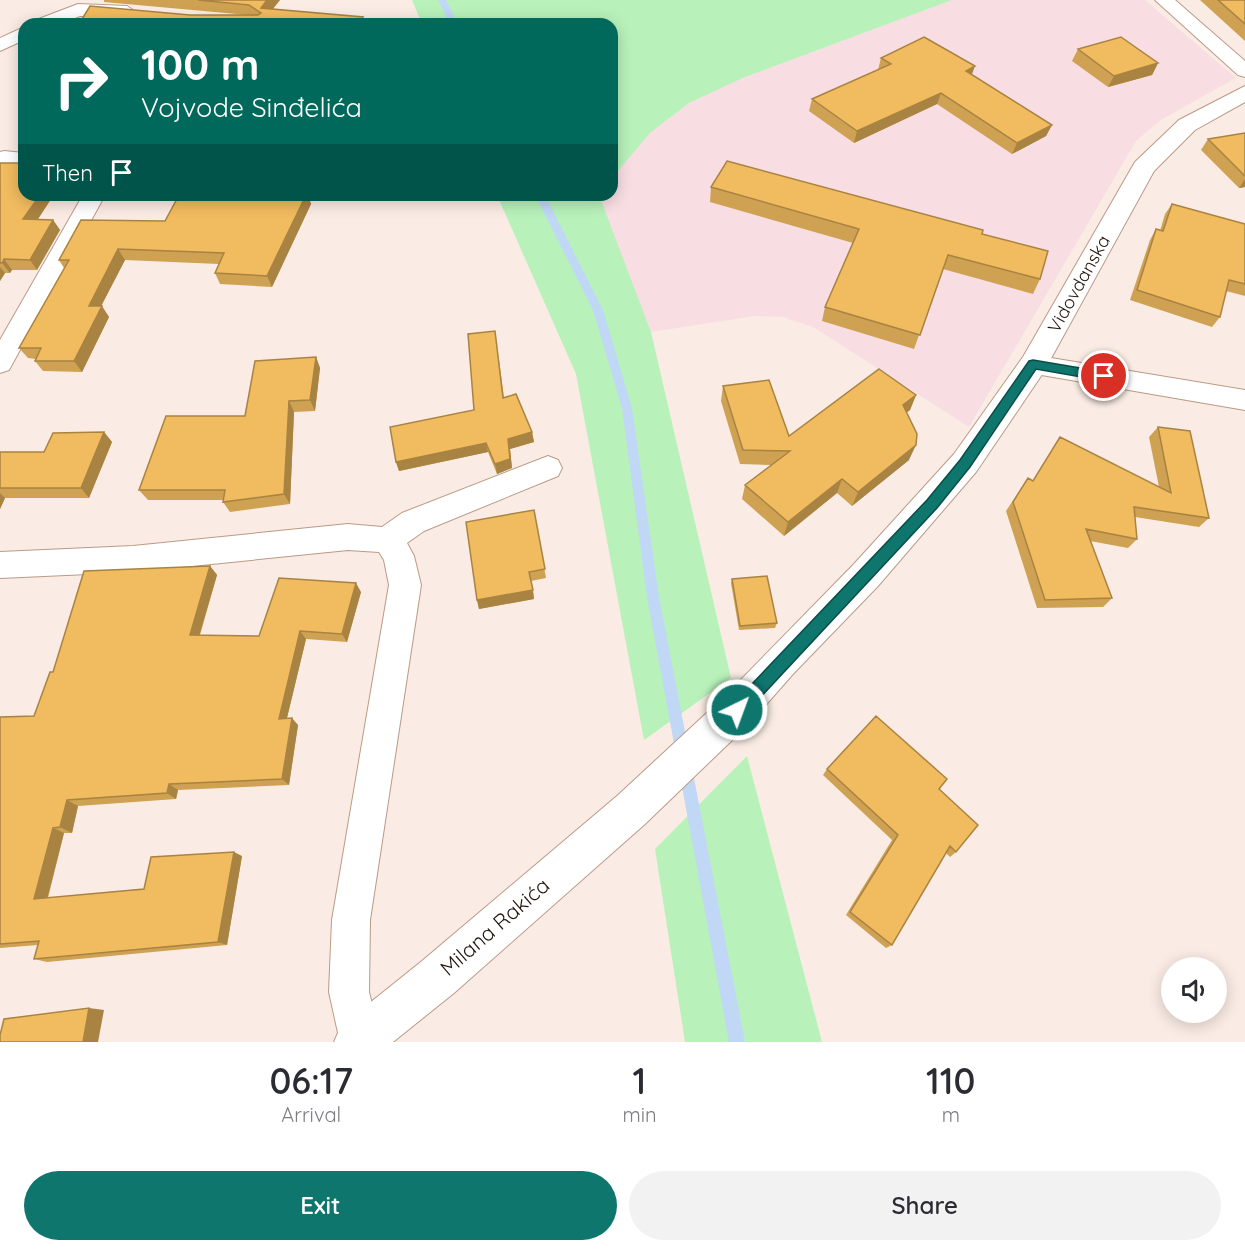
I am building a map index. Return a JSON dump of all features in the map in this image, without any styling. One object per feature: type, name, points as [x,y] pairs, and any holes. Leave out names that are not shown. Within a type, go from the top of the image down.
[{"type":"main road","name":"Vidovdanska","points":[[737,710],[932,504],[965,464],[1033,364],[1067,308],[1144,167],[1187,125],[1245,93]]},
{"type":"main road","name":"Milana Rakića","points":[[358,1041],[438,977],[631,810],[737,710]]},
{"type":"street","points":[[1164,0],[1245,71]]},
{"type":"street","points":[[59,18],[78,10],[140,14]]},
{"type":"street","points":[[0,45],[18,36]]},
{"type":"street","points":[[0,363],[91,201]]},
{"type":"street","points":[[1033,364],[1245,400]]},
{"type":"street","points":[[0,565],[134,559],[348,537],[387,540],[413,522],[548,468]]},
{"type":"street","points":[[358,1041],[349,992],[351,920],[405,585],[399,556],[387,540]]},
{"type":"shaded area","points":[[952,0],[1145,0],[1236,78],[1161,120],[1136,141],[969,427],[813,327],[782,317],[755,316],[651,332],[600,201],[618,201],[618,171],[650,133],[689,103],[745,77]]},
{"type":"green space","points":[[412,0],[952,0],[745,77],[689,103],[650,133],[618,171],[618,18],[420,18]]},
{"type":"green space","points":[[500,201],[601,201],[651,332],[731,678],[644,740],[576,374]]},
{"type":"green space","points":[[747,756],[822,1042],[685,1042],[655,849]]},
{"type":"building","points":[[198,0],[267,0],[261,8],[363,17],[83,18],[90,6],[190,15],[258,15],[261,13],[249,5]]},
{"type":"building","points":[[1218,0],[1245,0],[1245,24]]},
{"type":"building","points":[[924,37],[975,66],[966,71],[1052,125],[1017,143],[941,93],[857,131],[812,99],[891,64],[881,58]]},
{"type":"building","points":[[1121,37],[1158,63],[1114,76],[1078,49]]},
{"type":"building","points":[[1245,133],[1245,176],[1208,139]]},
{"type":"building","points":[[727,161],[983,230],[982,234],[1048,251],[1040,279],[948,255],[920,335],[825,307],[859,229],[711,187]]},
{"type":"building","points":[[0,163],[18,163],[18,201],[36,201],[23,219],[53,220],[30,260],[4,259],[0,263]]},
{"type":"building","points":[[176,201],[303,201],[267,276],[215,273],[224,253],[118,249],[89,306],[102,306],[74,361],[35,361],[41,348],[19,348],[69,260],[59,260],[81,220],[165,221]]},
{"type":"building","points":[[1172,204],[1245,224],[1245,284],[1229,280],[1220,317],[1137,290],[1156,229],[1163,231]]},
{"type":"building","points":[[495,331],[503,398],[516,394],[532,432],[508,439],[510,459],[495,464],[486,443],[396,462],[390,427],[474,410],[468,334]]},
{"type":"building","points":[[316,357],[310,400],[289,401],[284,494],[223,502],[225,490],[139,490],[166,416],[245,416],[255,361]]},
{"type":"building","points":[[879,369],[916,395],[903,405],[917,434],[916,445],[858,492],[842,479],[788,522],[745,485],[790,451],[743,450],[723,386],[769,380],[789,436]]},
{"type":"building","points":[[1158,427],[1190,431],[1209,518],[1134,507],[1137,539],[1086,529],[1112,598],[1045,600],[1013,502],[1028,478],[1033,481],[1060,437],[1171,493]]},
{"type":"building","points":[[104,432],[81,488],[0,488],[0,452],[44,452],[53,433]]},
{"type":"building","points":[[534,510],[545,569],[529,572],[533,590],[477,600],[466,522]]},
{"type":"building","points":[[210,566],[190,635],[259,636],[279,578],[356,583],[342,634],[300,631],[279,719],[292,718],[282,779],[169,784],[167,793],[67,800],[60,827],[53,828],[34,899],[144,889],[151,857],[234,852],[218,942],[34,959],[39,941],[0,944],[0,717],[34,716],[50,672],[53,672],[84,571]]},
{"type":"building","points":[[767,576],[777,623],[740,626],[732,579]]},
{"type":"building","points":[[876,716],[947,779],[939,789],[978,825],[956,852],[950,846],[892,945],[850,912],[898,835],[827,769]]},
{"type":"building","points":[[89,1008],[83,1042],[0,1042],[4,1019]]},
{"type":"waterway","points":[[442,0],[451,18]]},
{"type":"waterway","points":[[543,201],[598,310],[627,408],[653,597],[737,1042]]},
{"type":"route","points":[[737,710],[932,504],[965,464],[1033,364],[1104,376]]}]
